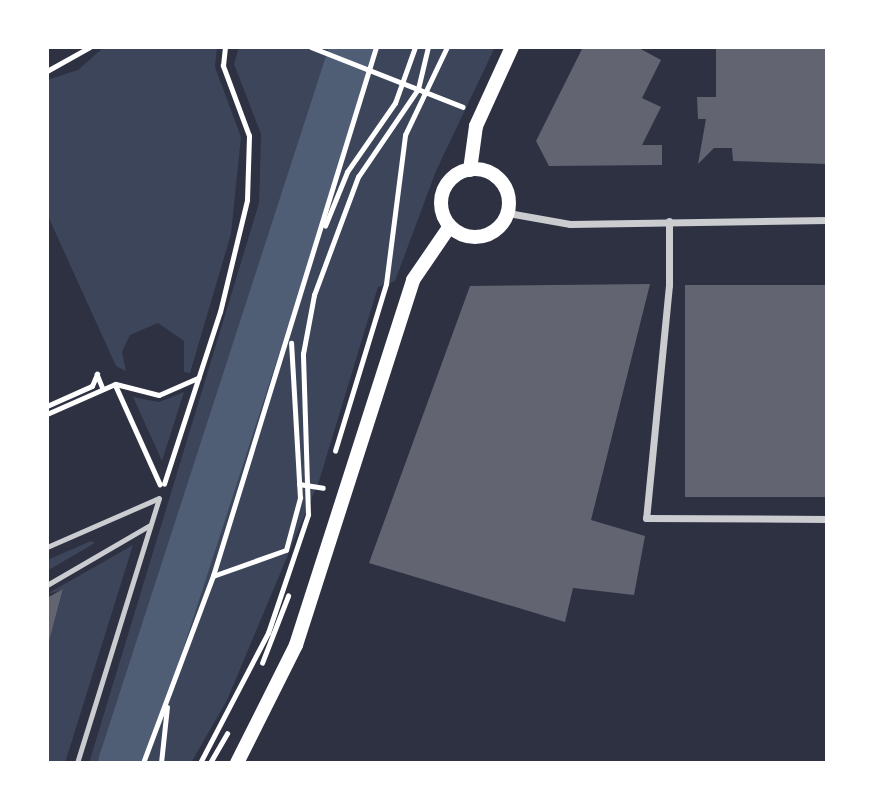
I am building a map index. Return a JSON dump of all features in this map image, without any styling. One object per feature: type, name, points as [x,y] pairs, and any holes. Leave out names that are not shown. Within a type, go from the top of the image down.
[{"type":"main road","points":[[470,170],[476,126],[512,47]]},
{"type":"main road","points":[[237,763],[296,645],[413,279],[450,226],[443,194],[453,178],[470,170],[489,172],[503,185],[508,213],[487,236],[471,237],[450,226]]},
{"type":"street","points":[[508,213],[570,224],[827,220]]},
{"type":"street","points":[[668,221],[669,285],[646,518],[827,519]]},
{"type":"lane","points":[[77,763],[159,498]]},
{"type":"lane","points":[[47,547],[159,498]]},
{"type":"lane","points":[[47,584],[150,525]]},
{"type":"path","points":[[47,71],[89,47]]},
{"type":"path","points":[[159,498],[241,236],[251,159],[243,113],[223,66],[225,47]]},
{"type":"path","points":[[311,47],[465,108]]},
{"type":"path","points":[[322,236],[329,187],[376,47]]},
{"type":"path","points":[[143,763],[213,576],[322,236],[347,172],[401,84],[415,47]]},
{"type":"path","points":[[200,763],[268,633],[295,561],[311,486],[303,354],[314,295],[358,177],[418,89],[428,47]]},
{"type":"path","points":[[331,463],[386,284],[405,135],[447,47]]},
{"type":"path","points":[[213,576],[286,550],[299,484],[290,339]]},
{"type":"path","points":[[47,406],[92,386],[97,374],[103,389]]},
{"type":"path","points":[[47,414],[115,384],[159,395],[198,378]]},
{"type":"path","points":[[115,384],[162,489]]},
{"type":"path","points":[[320,497],[327,475]]},
{"type":"path","points":[[299,484],[323,488]]},
{"type":"path","points":[[253,684],[317,506]]},
{"type":"path","points":[[161,763],[170,696]]},
{"type":"path","points":[[209,763],[230,729]]},
{"type":"shaded area","points":[[104,47],[217,47],[215,67],[241,137],[231,234],[190,373],[184,372],[184,341],[158,323],[130,335],[122,352],[126,371],[116,366],[47,214],[47,80],[78,70]]},
{"type":"shaded area","points":[[239,47],[495,47],[436,171],[395,281],[378,287],[319,481],[227,700],[191,763],[139,763],[362,73],[332,61],[104,763],[89,763],[259,203],[261,134],[234,64]]},
{"type":"shaded area","points":[[184,392],[162,461],[133,397],[159,402]]},
{"type":"shaded area","points":[[91,541],[95,543],[47,571],[47,560]]},
{"type":"shaded area","points":[[133,545],[65,763],[47,763],[47,648],[63,590],[47,594]]},
{"type":"building","points":[[583,47],[637,47],[661,60],[642,98],[661,107],[642,145],[662,145],[662,165],[549,166],[536,141]]},
{"type":"building","points":[[716,47],[827,47],[827,164],[733,161],[732,148],[714,148],[698,164],[706,119],[698,119],[697,97],[716,97]]},
{"type":"building","points":[[650,284],[591,520],[645,536],[634,595],[573,588],[565,622],[369,563],[470,286]]},
{"type":"building","points":[[685,285],[827,285],[827,497],[685,497]]},
{"type":"building","points":[[63,589],[48,645],[47,645],[47,598]]},
{"type":"waterway","points":[[121,763],[353,47]]}]
